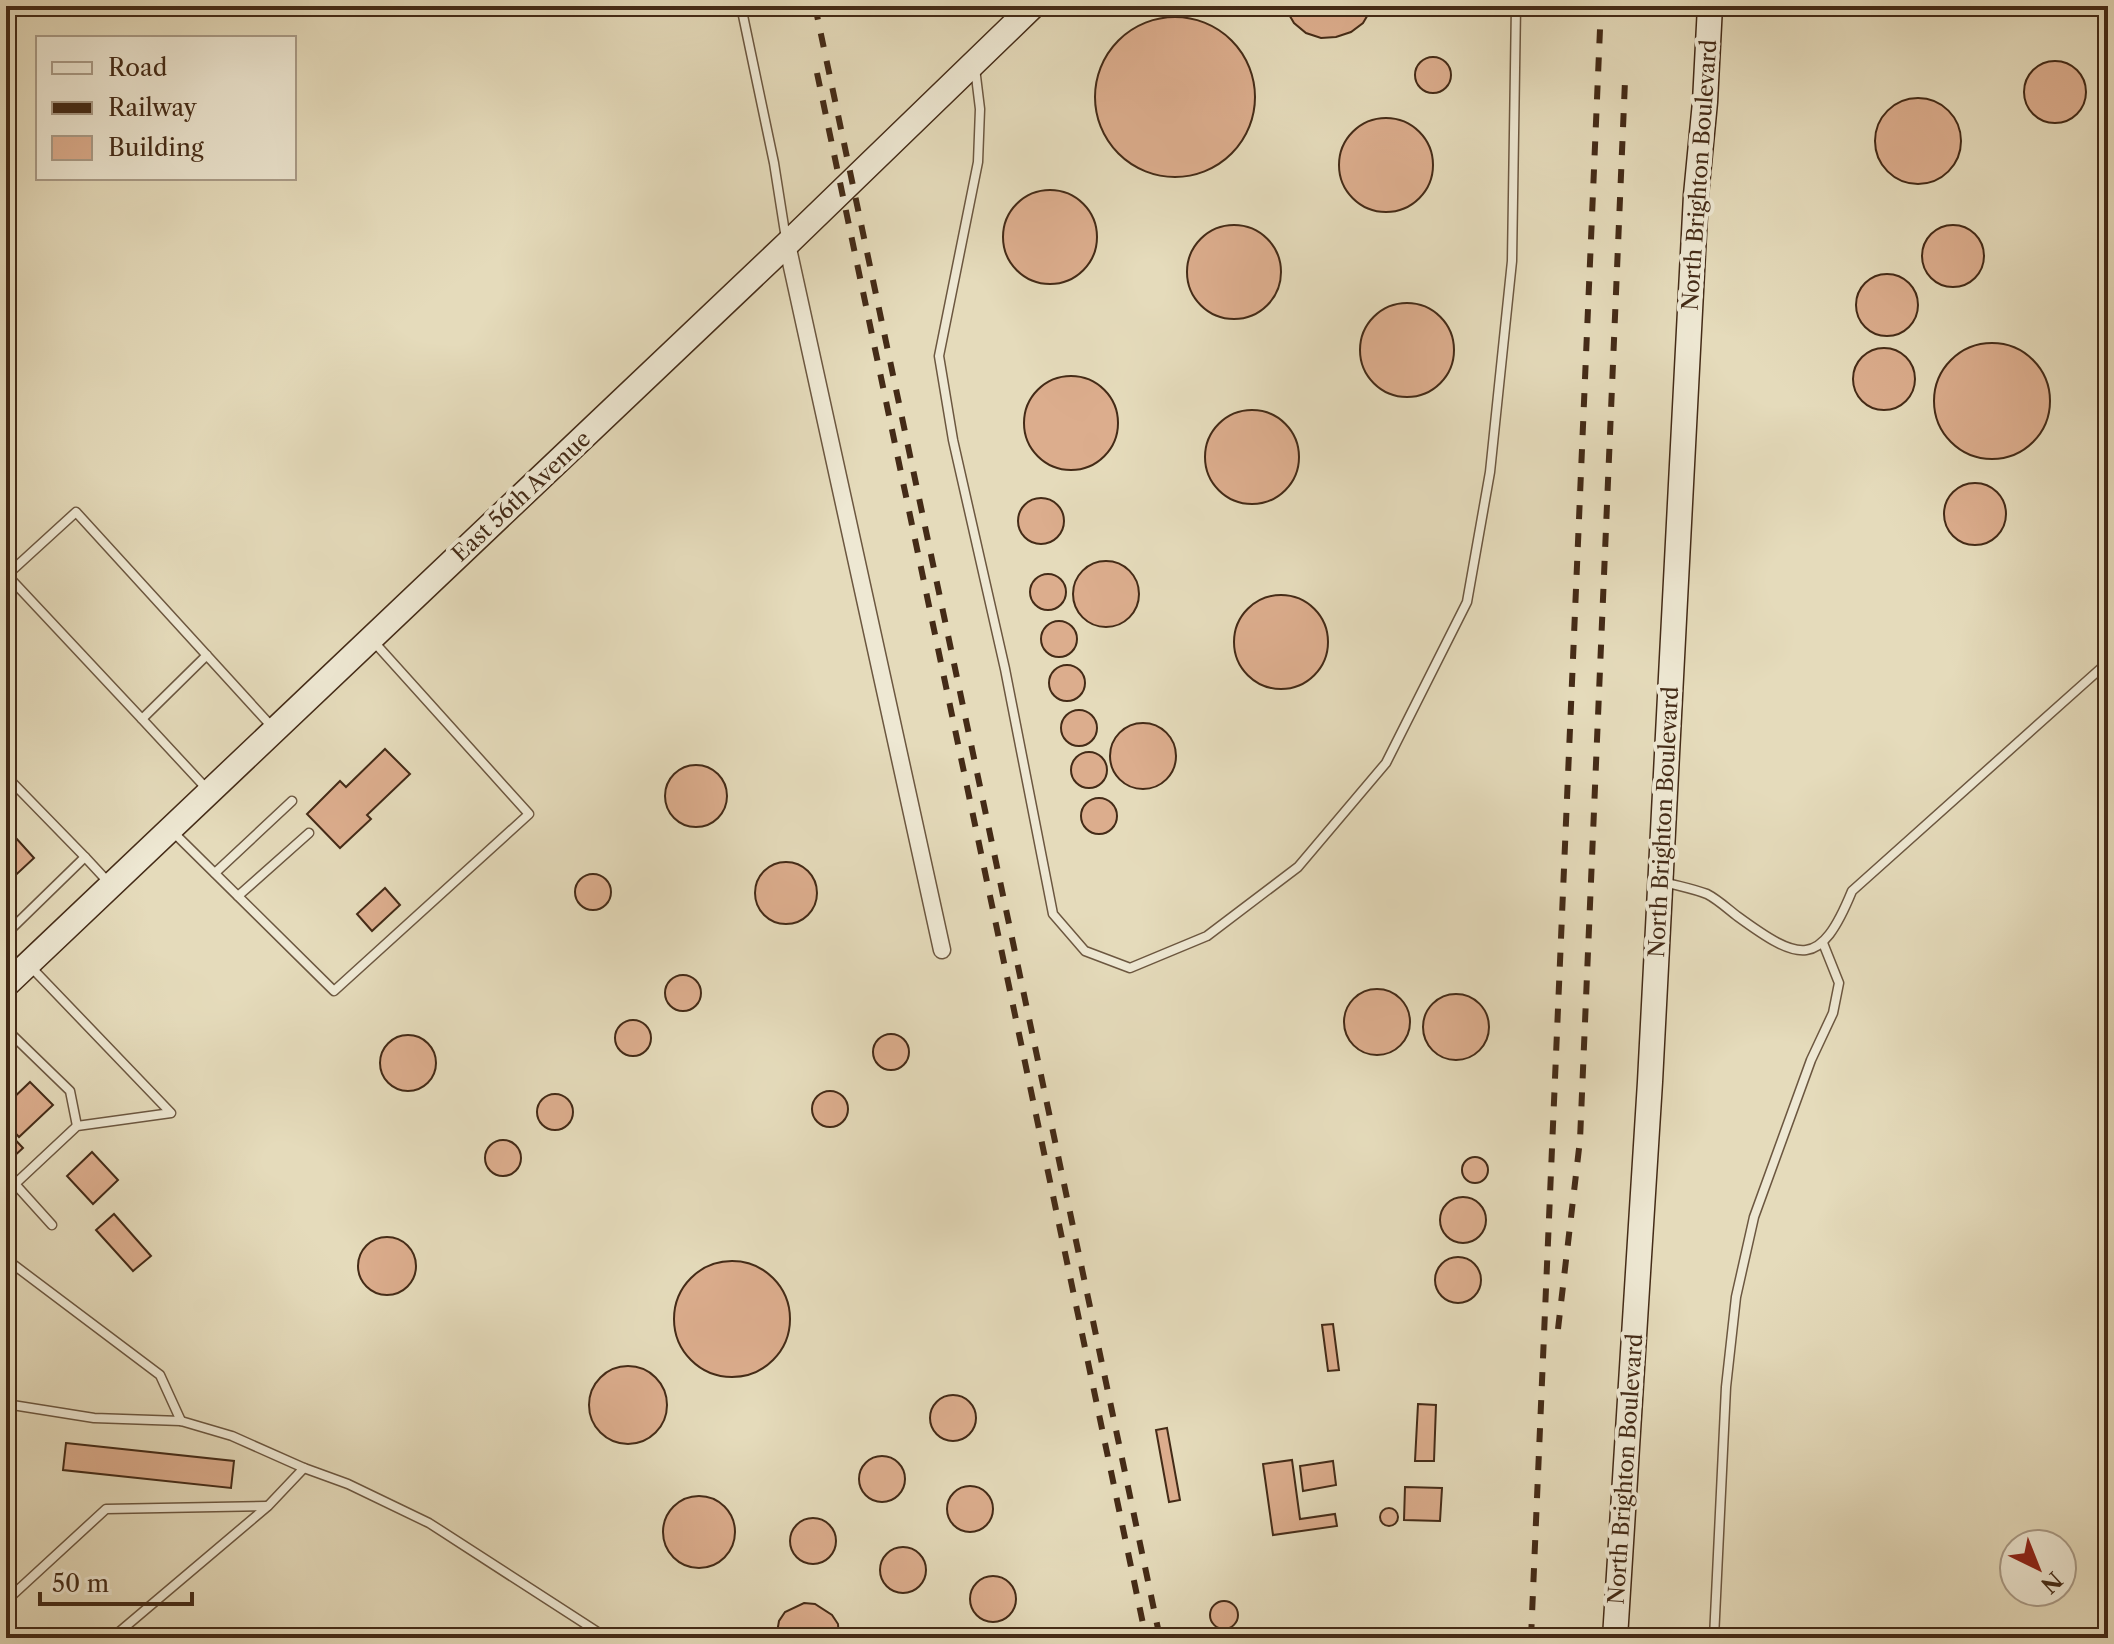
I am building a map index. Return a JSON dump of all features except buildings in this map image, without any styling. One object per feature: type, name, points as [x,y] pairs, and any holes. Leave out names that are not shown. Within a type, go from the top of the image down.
[{"type":"main road","name":"East 56th Avenue","points":[[6,985],[787,244],[1033,6]]},
{"type":"main road","name":"North Brighton Boulevard","points":[[1615,1638],[1660,881],[1696,195],[1710,6]]},
{"type":"street","points":[[787,244],[942,950]]},
{"type":"lane","points":[[741,6],[774,163],[787,244]]},
{"type":"lane","points":[[974,63],[980,109],[978,162],[939,356],[953,440],[1005,669],[1053,914],[1085,951],[1130,968],[1207,936],[1298,867],[1386,763],[1467,602],[1490,472],[1512,261],[1516,6]]},
{"type":"lane","points":[[210,792],[7,575],[76,512],[275,730]]},
{"type":"lane","points":[[170,829],[334,991],[529,814],[371,639]]},
{"type":"lane","points":[[142,719],[207,655]]},
{"type":"lane","points":[[1660,881],[1708,895],[1787,948],[1801,951],[1815,949],[1831,935],[1852,891],[2108,662]]},
{"type":"lane","points":[[6,776],[112,885]]},
{"type":"lane","points":[[215,873],[292,801]]},
{"type":"lane","points":[[238,896],[309,833]]},
{"type":"lane","points":[[6,934],[85,857]]},
{"type":"lane","points":[[1714,1638],[1726,1387],[1736,1297],[1754,1217],[1811,1060],[1833,1013],[1839,983],[1823,943]]},
{"type":"lane","points":[[15,1184],[77,1126],[171,1113],[28,964]]},
{"type":"lane","points":[[6,1029],[70,1091],[77,1126]]},
{"type":"lane","points":[[6,1174],[52,1225]]},
{"type":"lane","points":[[6,1259],[160,1375],[181,1421]]},
{"type":"lane","points":[[6,1404],[94,1418],[181,1421],[232,1436],[348,1484],[429,1523],[607,1638]]},
{"type":"lane","points":[[112,1638],[268,1506],[304,1468]]},
{"type":"lane","points":[[6,1601],[106,1509],[268,1506]]},
{"type":"railway","points":[[815,6],[1160,1638]]},
{"type":"railway","points":[[1531,1638],[1601,6]]},
{"type":"railway","points":[[817,73],[1146,1638]]},
{"type":"railway","points":[[1558,1329],[1580,1140],[1625,81]]}]
